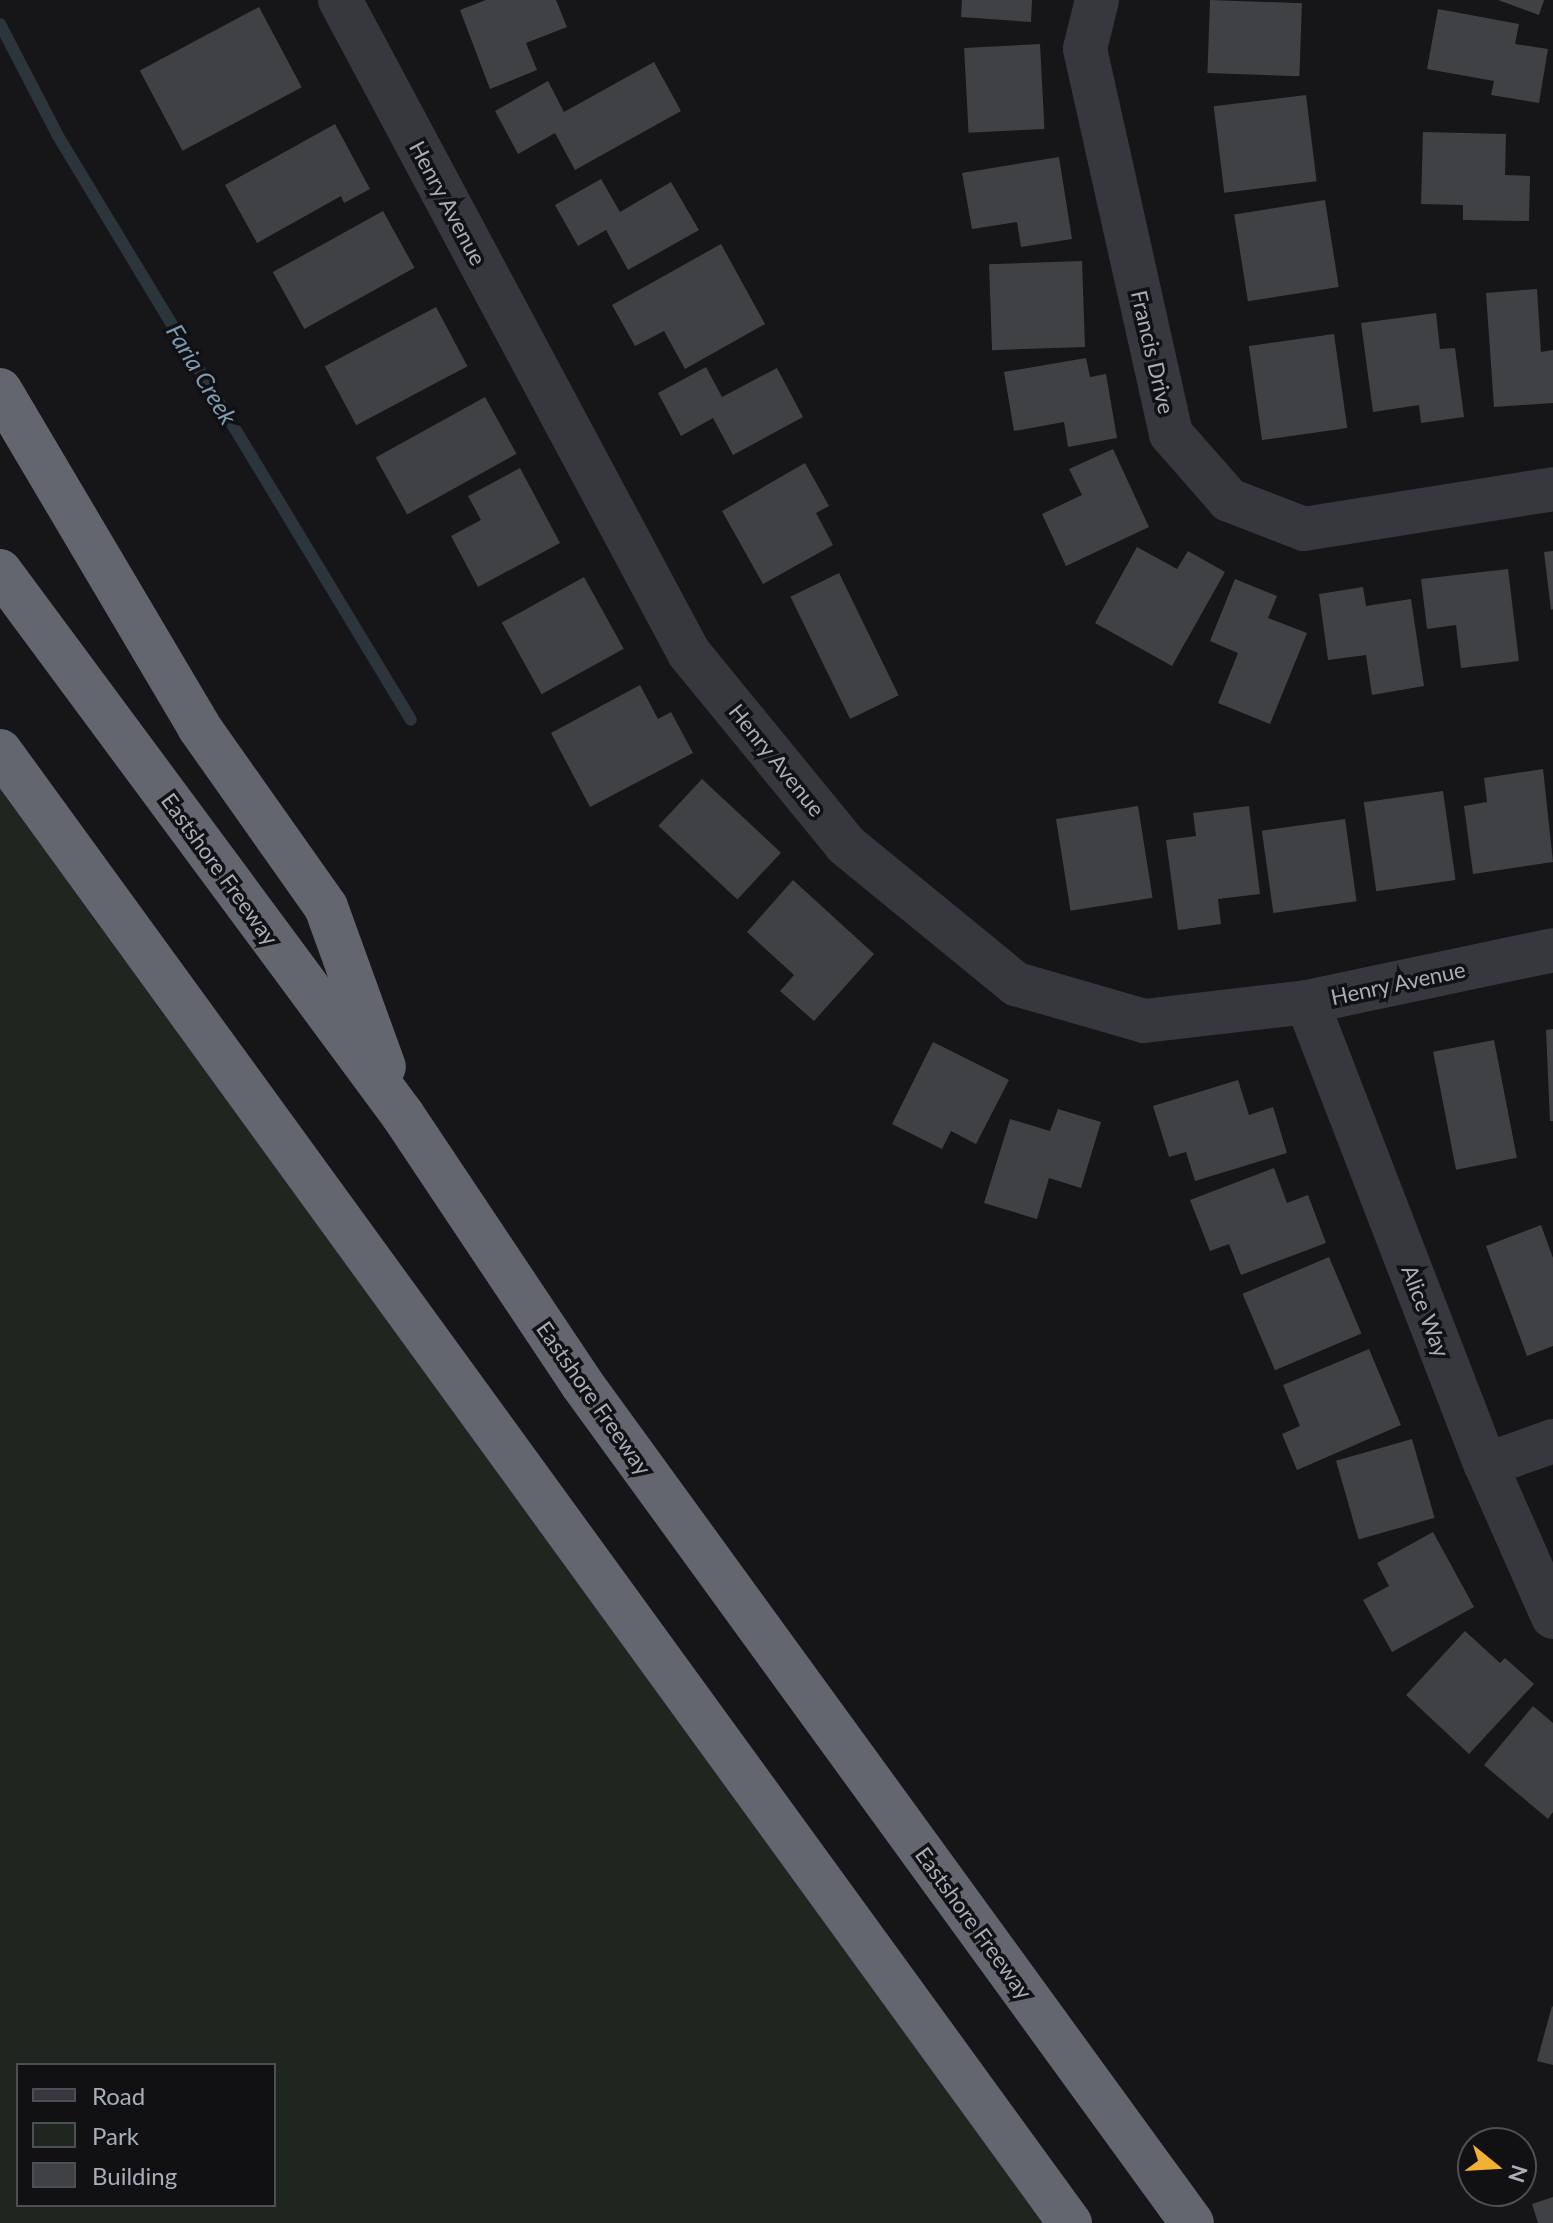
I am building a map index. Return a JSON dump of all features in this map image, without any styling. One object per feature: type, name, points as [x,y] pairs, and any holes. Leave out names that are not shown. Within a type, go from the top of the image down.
[{"type":"highway","points":[[0,390],[199,727],[326,907],[402,1114]]},
{"type":"highway","name":"Eastshore Freeway","points":[[0,571],[402,1114],[582,1384],[1192,2223]]},
{"type":"highway","points":[[0,751],[1070,2223]]},
{"type":"street","name":"Henry Avenue","points":[[340,0],[689,653],[846,845],[1016,984],[1144,1021],[1307,1002],[1553,950]]},
{"type":"street","name":"Francis Drive","points":[[1097,0],[1085,49],[1171,434],[1229,500],[1304,529],[1553,489]]},
{"type":"street","name":"Alice Way","points":[[1307,1002],[1486,1465],[1553,1617]]},
{"type":"street","points":[[1486,1465],[1553,1441]]},
{"type":"green space","points":[[0,751],[1070,2223],[0,2223]]},
{"type":"building","points":[[486,0],[556,0],[567,27],[526,43],[537,70],[490,89],[460,10]]},
{"type":"building","points":[[962,0],[1032,0],[1031,22],[961,17]]},
{"type":"building","points":[[1210,0],[1302,3],[1299,76],[1207,73]]},
{"type":"building","points":[[1498,0],[1544,0],[1539,15]]},
{"type":"building","points":[[259,7],[302,87],[183,151],[140,70]]},
{"type":"building","points":[[1438,9],[1519,24],[1515,44],[1548,49],[1539,103],[1491,95],[1494,81],[1427,69]]},
{"type":"building","points":[[1040,44],[1044,129],[969,133],[964,48]]},
{"type":"building","points":[[654,62],[681,111],[575,170],[555,133],[518,154],[495,111],[548,81],[564,112]]},
{"type":"building","points":[[1306,95],[1317,181],[1224,193],[1214,106]]},
{"type":"building","points":[[335,124],[370,189],[344,203],[341,196],[257,243],[225,185]]},
{"type":"building","points":[[1423,132],[1506,134],[1505,175],[1530,176],[1529,221],[1463,220],[1463,205],[1421,204]]},
{"type":"building","points":[[1059,157],[1072,239],[1021,247],[1017,222],[972,229],[962,173]]},
{"type":"building","points":[[601,179],[620,212],[671,182],[699,230],[628,270],[606,230],[578,246],[555,205]]},
{"type":"building","points":[[1325,200],[1339,287],[1248,301],[1234,214]]},
{"type":"building","points":[[383,211],[415,268],[304,329],[273,272]]},
{"type":"building","points":[[721,244],[765,324],[685,369],[664,331],[635,346],[612,305]]},
{"type":"building","points":[[1082,261],[1085,347],[992,350],[989,264]]},
{"type":"building","points":[[1537,289],[1541,352],[1553,350],[1553,403],[1494,407],[1486,293]]},
{"type":"building","points":[[436,307],[467,366],[356,425],[325,366]]},
{"type":"building","points":[[1436,313],[1440,349],[1455,348],[1464,417],[1421,423],[1419,405],[1373,412],[1361,323]]},
{"type":"building","points":[[1334,334],[1347,428],[1262,440],[1249,346]]},
{"type":"building","points":[[1086,358],[1090,377],[1106,374],[1117,438],[1068,447],[1064,422],[1014,431],[1004,372]]},
{"type":"building","points":[[706,367],[722,397],[777,368],[803,417],[733,455],[713,418],[681,436],[658,393]]},
{"type":"building","points":[[485,397],[517,454],[407,514],[376,458]]},
{"type":"building","points":[[1113,449],[1149,527],[1066,566],[1042,514],[1082,495],[1069,469]]},
{"type":"building","points":[[805,463],[829,506],[816,513],[833,545],[763,584],[722,511]]},
{"type":"building","points":[[520,468],[560,543],[478,587],[451,536],[481,520],[468,496]]},
{"type":"building","points":[[1137,547],[1177,569],[1188,551],[1225,572],[1172,666],[1095,623]]},
{"type":"building","points":[[1553,551],[1553,609],[1551,610],[1544,552]]},
{"type":"building","points":[[1508,569],[1519,661],[1461,668],[1456,625],[1427,629],[1421,579]]},
{"type":"building","points":[[839,573],[899,695],[850,719],[790,597]]},
{"type":"building","points":[[584,577],[624,649],[542,694],[502,623]]},
{"type":"building","points":[[1235,579],[1277,596],[1268,618],[1307,633],[1270,724],[1218,703],[1238,653],[1210,641]]},
{"type":"building","points":[[1363,587],[1366,606],[1411,599],[1424,686],[1372,695],[1366,655],[1328,660],[1319,594]]},
{"type":"building","points":[[640,685],[658,719],[671,712],[693,753],[590,807],[551,733]]},
{"type":"building","points":[[1543,769],[1553,862],[1473,874],[1464,806],[1487,802],[1484,778]]},
{"type":"building","points":[[702,779],[781,853],[737,899],[658,826]]},
{"type":"building","points":[[1443,791],[1456,880],[1376,891],[1364,802]]},
{"type":"building","points":[[1138,806],[1153,898],[1071,911],[1056,819]]},
{"type":"building","points":[[1249,806],[1260,894],[1218,899],[1221,924],[1178,930],[1166,840],[1196,836],[1193,813]]},
{"type":"building","points":[[1345,819],[1357,901],[1273,913],[1262,831]]},
{"type":"building","points":[[793,880],[874,954],[814,1021],[780,991],[794,975],[747,932]]},
{"type":"building","points":[[1553,1029],[1553,1121],[1550,1121],[1546,1030]]},
{"type":"building","points":[[1494,1040],[1517,1158],[1456,1170],[1433,1052]]},
{"type":"building","points":[[933,1042],[1009,1080],[976,1144],[951,1131],[942,1149],[892,1124]]},
{"type":"building","points":[[1238,1080],[1249,1115],[1273,1107],[1287,1153],[1195,1181],[1186,1152],[1169,1157],[1153,1106]]},
{"type":"building","points":[[1058,1109],[1101,1122],[1081,1188],[1049,1178],[1037,1219],[984,1203],[1010,1119],[1050,1131]]},
{"type":"building","points":[[1274,1168],[1287,1203],[1308,1195],[1326,1243],[1241,1275],[1229,1244],[1210,1251],[1190,1200]]},
{"type":"building","points":[[1541,1225],[1553,1258],[1553,1346],[1527,1356],[1486,1246]]},
{"type":"building","points":[[1329,1257],[1361,1333],[1275,1370],[1242,1294]]},
{"type":"building","points":[[1369,1349],[1401,1425],[1297,1470],[1282,1434],[1300,1426],[1283,1385]]},
{"type":"building","points":[[1412,1439],[1435,1518],[1359,1540],[1336,1461]]},
{"type":"building","points":[[1433,1532],[1474,1607],[1392,1652],[1363,1600],[1389,1586],[1377,1563]]},
{"type":"building","points":[[1465,1631],[1500,1663],[1505,1658],[1534,1684],[1469,1754],[1406,1695]]},
{"type":"building","points":[[1533,1706],[1553,1723],[1553,1812],[1548,1819],[1484,1765]]},
{"type":"building","points":[[1553,2007],[1553,2065],[1537,2061]]},
{"type":"building","points":[[1553,2197],[1553,2223],[1538,2223],[1533,2207],[1537,2207],[1537,2202]]},
{"type":"waterway","name":"Faria Creek","points":[[0,24],[58,136],[411,720]]}]
